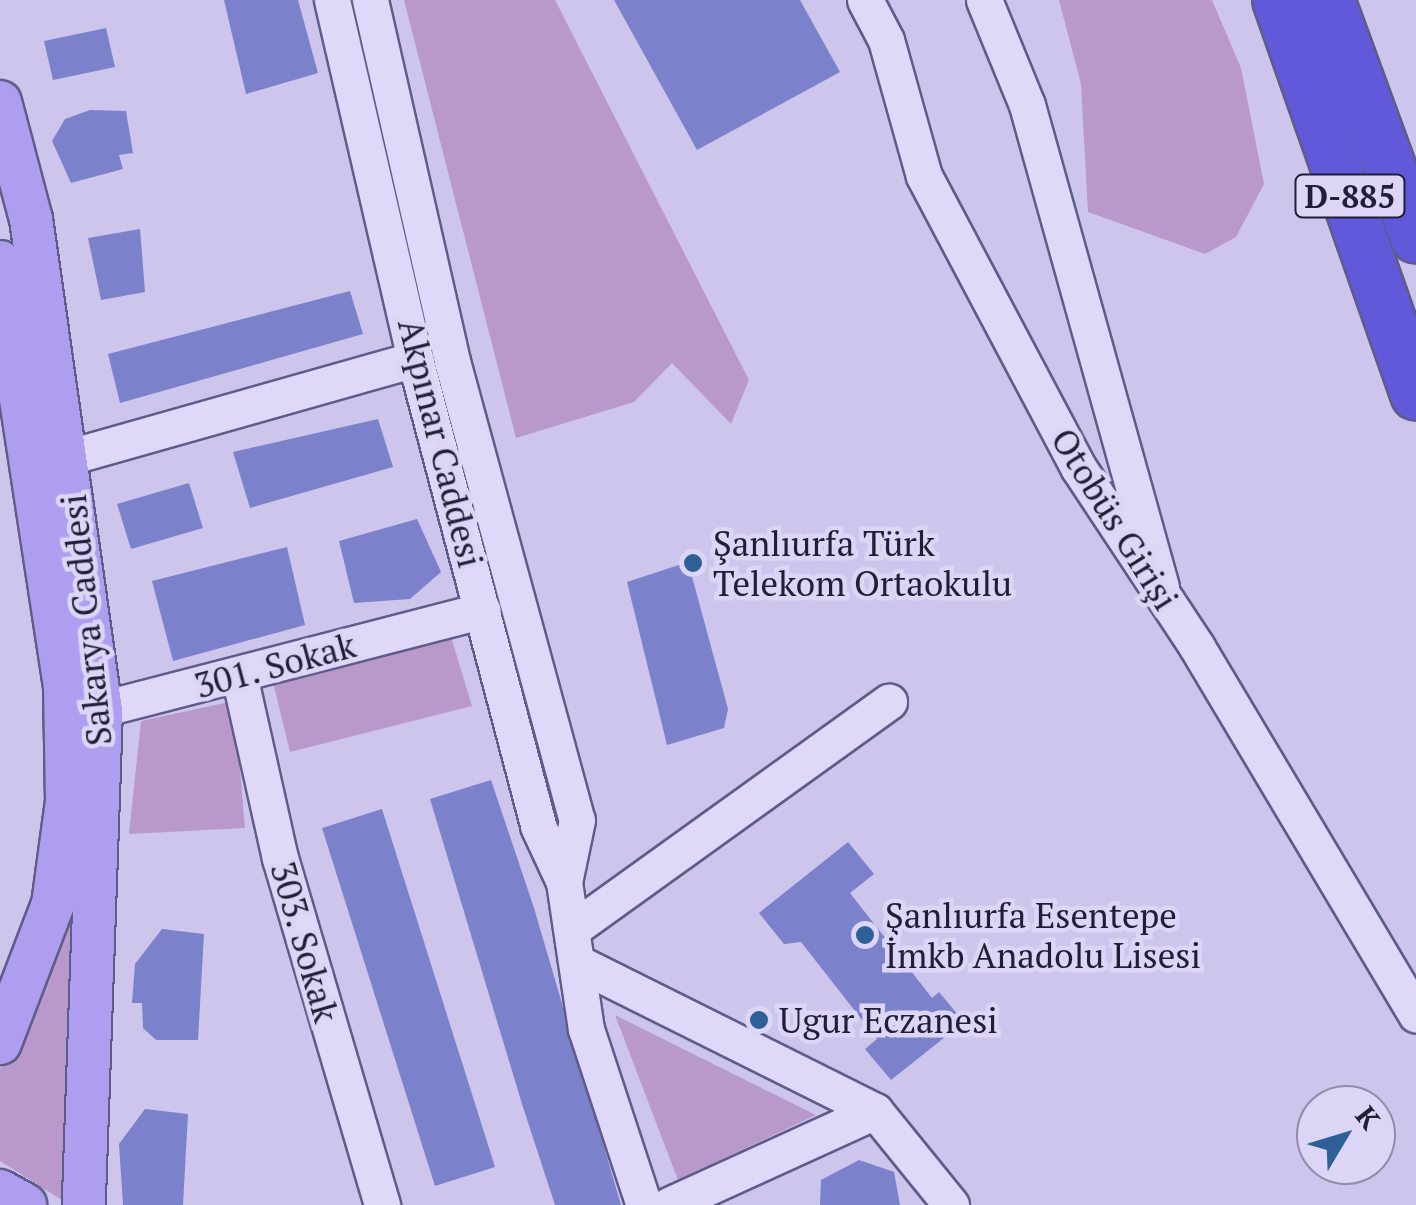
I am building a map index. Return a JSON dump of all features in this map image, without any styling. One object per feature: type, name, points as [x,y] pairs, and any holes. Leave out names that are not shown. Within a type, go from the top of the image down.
[{"type":"highway","name":"D-885","points":[[1278,0],[1416,395]]},
{"type":"highway","name":"D-885","points":[[1328,0],[1416,238]]},
{"type":"main road","name":"Sakarya Caddesi","points":[[0,102],[31,219],[68,456],[83,714],[84,1205]]},
{"type":"main road","name":"Sakarya Caddesi","points":[[0,262],[83,714],[53,904],[0,1043]]},
{"type":"main road","points":[[0,1191],[25,1205]]},
{"type":"street","name":"Akpınar Caddesi","points":[[332,0],[416,359],[538,826],[564,882],[580,964],[586,1029],[644,1205]]},
{"type":"street","name":"Akpınar Caddesi","points":[[370,0],[452,361],[577,820],[564,882]]},
{"type":"street","name":"Otobüs Girişi","points":[[865,0],[886,40],[924,176],[1078,467],[1163,598],[1416,1015]]},
{"type":"street","points":[[984,0],[1026,106],[1163,598]]},
{"type":"street","points":[[68,456],[416,359]]},
{"type":"street","name":"301. Sokak","points":[[83,714],[484,610]]},
{"type":"street","name":"303. Sokak","points":[[240,675],[280,858],[382,1205]]},
{"type":"street","points":[[574,928],[889,702]]},
{"type":"street","points":[[580,964],[875,1111],[951,1205]]},
{"type":"street","points":[[670,1205],[875,1111]]},
{"type":"shaded area","points":[[404,0],[555,0],[749,380],[731,424],[672,363],[634,402],[516,438]]},
{"type":"shaded area","points":[[1059,0],[1212,0],[1241,68],[1264,184],[1236,237],[1205,254],[1088,212],[1081,84]]},
{"type":"shaded area","points":[[451,637],[472,706],[290,752],[273,682]]},
{"type":"shaded area","points":[[234,701],[245,828],[129,834],[141,721]]},
{"type":"shaded area","points":[[84,826],[65,1202],[0,1161],[0,1069],[16,1045]]},
{"type":"shaded area","points":[[615,1015],[816,1115],[678,1180]]},
{"type":"building","points":[[224,0],[298,0],[318,73],[246,94]]},
{"type":"building","points":[[614,0],[800,0],[840,72],[697,150]]},
{"type":"building","points":[[106,28],[115,67],[53,80],[44,41]]},
{"type":"building","points":[[90,110],[126,111],[133,153],[119,155],[123,169],[71,183],[52,141],[65,119]]},
{"type":"building","points":[[140,229],[145,292],[101,300],[88,238]]},
{"type":"building","points":[[350,291],[363,334],[120,403],[108,354]]},
{"type":"building","points":[[378,419],[393,467],[250,508],[233,452]]},
{"type":"building","points":[[189,483],[203,528],[131,549],[117,504]]},
{"type":"building","points":[[417,519],[441,572],[410,599],[354,603],[339,541]]},
{"type":"building","points":[[287,547],[305,625],[173,661],[152,581]]},
{"type":"building","points":[[688,562],[728,709],[724,728],[667,745],[627,582]]},
{"type":"building","points":[[491,780],[534,908],[621,1205],[555,1205],[522,1104],[430,799]]},
{"type":"building","points":[[382,809],[495,1167],[435,1186],[322,828]]},
{"type":"building","points":[[848,842],[874,874],[850,893],[932,998],[939,992],[964,1022],[891,1080],[865,1049],[877,1039],[801,942],[784,944],[759,913]]},
{"type":"building","points":[[162,929],[204,934],[198,1040],[156,1040],[143,1028],[142,1003],[132,1003],[135,964]]},
{"type":"building","points":[[145,1109],[188,1114],[183,1205],[123,1205],[119,1144]]},
{"type":"building","points":[[859,1160],[894,1172],[900,1205],[820,1205],[821,1180]]},
{"type":"place","name":"Şanlıurfa Türk Telekom Ortaokulu","points":[[693,563]]},
{"type":"place","name":"Şanlıurfa Esentepe İmkb Anadolu Lisesi","points":[[865,935]]},
{"type":"place","name":"Ugur Eczanesi","points":[[759,1020]]}]
